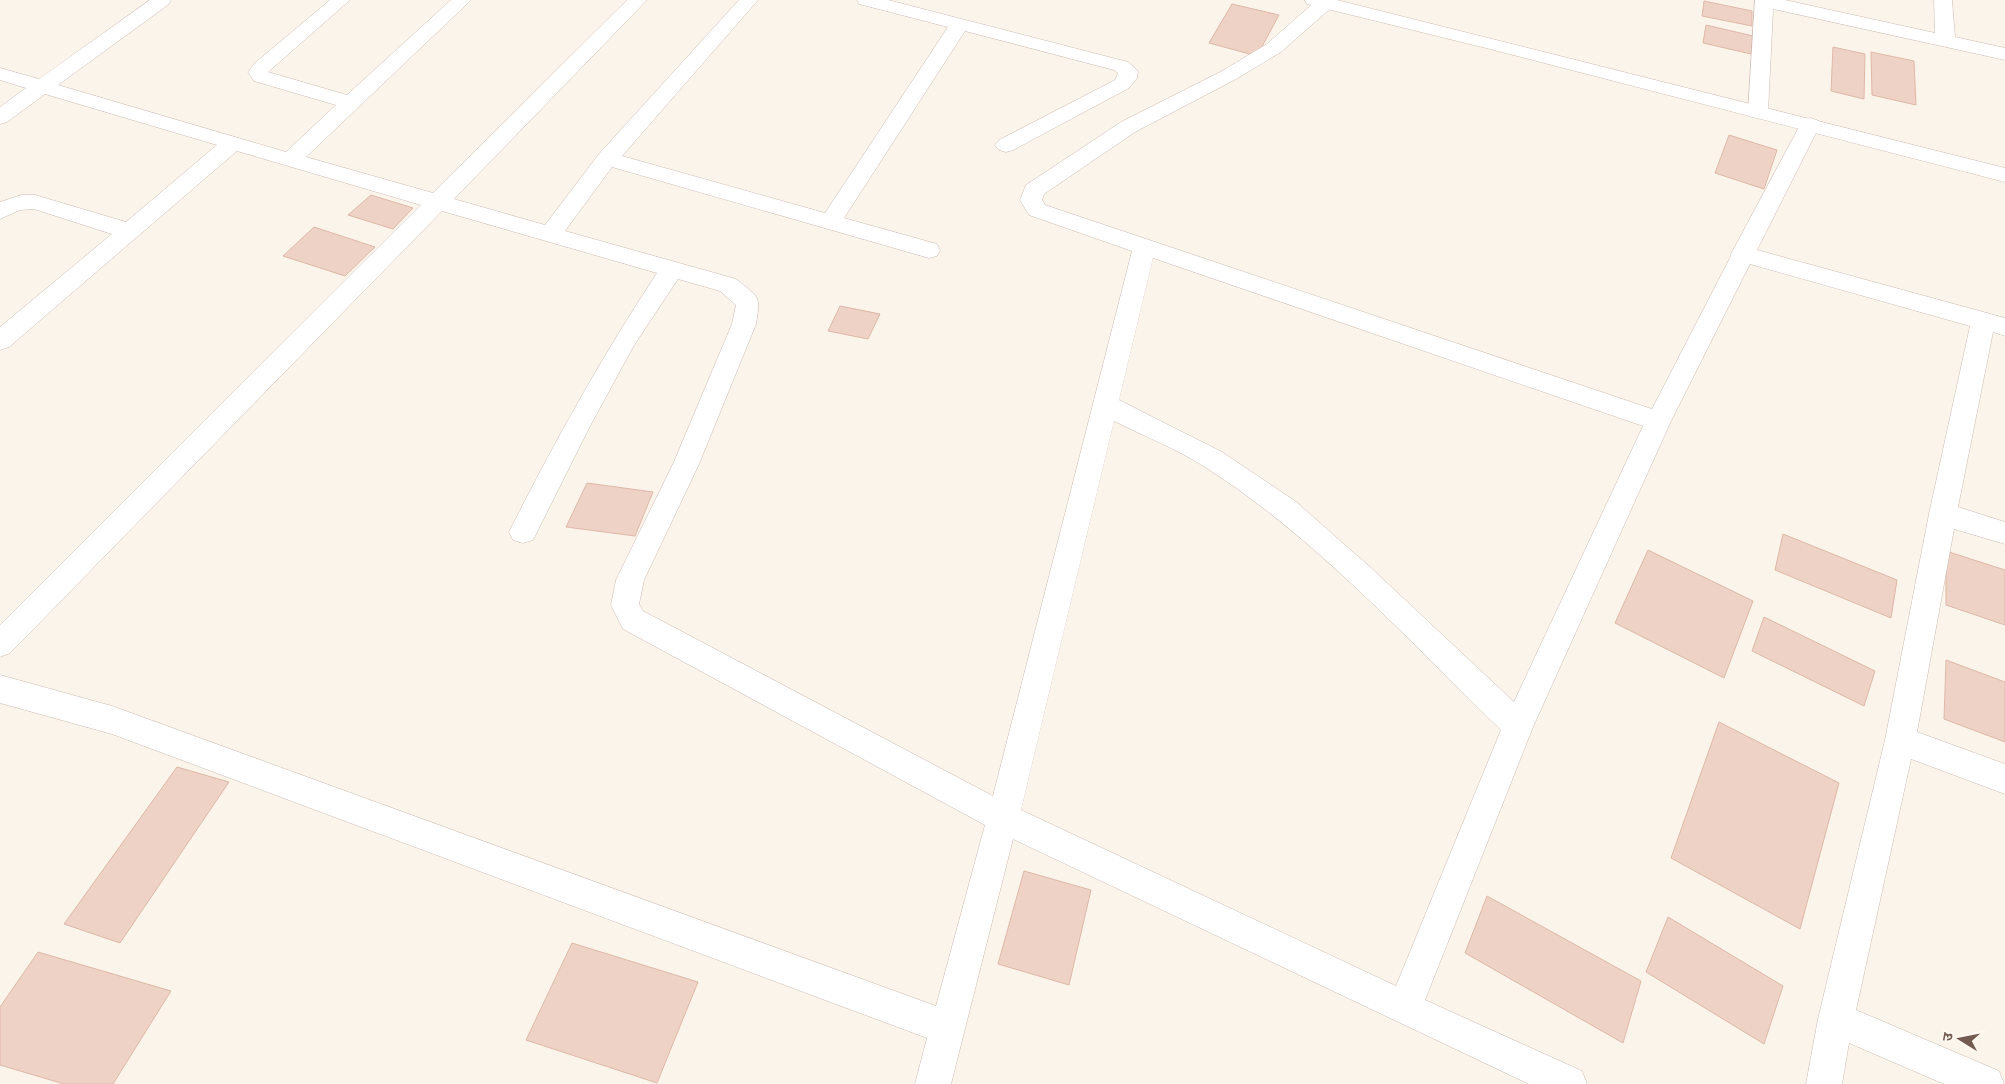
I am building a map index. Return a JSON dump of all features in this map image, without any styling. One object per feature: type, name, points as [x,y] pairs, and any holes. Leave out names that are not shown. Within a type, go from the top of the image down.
[{"type":"street","points":[[0,118],[162,0]]},
{"type":"street","points":[[341,0],[258,72],[260,77],[351,103]]},
{"type":"street","points":[[290,160],[462,0]]},
{"type":"street","points":[[0,644],[638,0]]},
{"type":"street","points":[[550,234],[607,159],[749,0]]},
{"type":"street","points":[[866,0],[1121,66],[1128,72],[1127,78],[1122,84],[1006,145]]},
{"type":"street","points":[[1758,112],[1764,0],[2005,54]]},
{"type":"street","points":[[1943,0],[1945,41]]},
{"type":"street","points":[[1658,421],[1037,210],[1031,200],[1034,190],[1128,127],[1229,75],[1274,48],[1319,1],[1495,44],[2005,176]]},
{"type":"street","points":[[830,222],[960,24]]},
{"type":"street","points":[[0,74],[290,160],[728,285],[748,302],[744,324],[686,464],[630,580],[625,605],[633,620],[1002,818],[1569,1084]]},
{"type":"street","points":[[1404,1008],[1518,726],[1658,421],[1742,254],[1810,125]]},
{"type":"street","points":[[0,341],[233,143]]},
{"type":"street","points":[[607,159],[929,250]]},
{"type":"street","points":[[0,211],[10,205],[24,201],[35,202],[129,231]]},
{"type":"street","points":[[933,1084],[1002,818],[1144,247]]},
{"type":"street","points":[[1742,254],[1994,324],[1942,514],[1900,740],[1836,1019],[1824,1084]]},
{"type":"street","points":[[523,532],[578,425],[624,342],[672,269]]},
{"type":"street","points":[[1105,405],[1213,459],[1285,509],[1360,575],[1518,726]]},
{"type":"street","points":[[1942,514],[2005,534]]},
{"type":"street","points":[[0,689],[112,720],[947,1028]]},
{"type":"street","points":[[1900,740],[2005,779]]},
{"type":"street","points":[[1836,1019],[1986,1084]]},
{"type":"building","points":[[1704,1],[1752,11],[1752,26],[1702,16]]},
{"type":"building","points":[[1232,4],[1279,15],[1257,56],[1209,43]]},
{"type":"building","points":[[1706,25],[1753,36],[1751,54],[1703,43]]},
{"type":"building","points":[[1833,47],[1865,54],[1864,99],[1831,91]]},
{"type":"building","points":[[1871,52],[1914,61],[1916,105],[1872,95]]},
{"type":"building","points":[[1729,135],[1777,150],[1764,189],[1715,173]]},
{"type":"building","points":[[371,195],[413,208],[393,229],[348,215]]},
{"type":"building","points":[[314,227],[375,247],[345,276],[283,256]]},
{"type":"building","points":[[840,306],[880,314],[868,339],[828,331]]},
{"type":"building","points":[[587,483],[653,492],[635,536],[566,527]]},
{"type":"building","points":[[1783,534],[1897,580],[1891,618],[1775,570]]},
{"type":"building","points":[[1648,550],[1753,601],[1724,678],[1615,623]]},
{"type":"building","points":[[1946,551],[2005,570],[2005,625],[1946,605]]},
{"type":"building","points":[[1764,617],[1875,671],[1864,706],[1752,651]]},
{"type":"building","points":[[1946,660],[2005,682],[2005,742],[1944,719]]},
{"type":"building","points":[[1719,722],[1839,783],[1800,929],[1671,858]]},
{"type":"building","points":[[177,767],[229,782],[120,943],[64,924]]},
{"type":"building","points":[[1024,871],[1091,890],[1069,985],[998,964]]},
{"type":"building","points":[[1487,896],[1641,981],[1623,1043],[1465,953]]},
{"type":"building","points":[[1668,917],[1783,986],[1764,1044],[1646,972]]},
{"type":"building","points":[[572,943],[698,982],[657,1083],[526,1040]]},
{"type":"building","points":[[38,952],[171,991],[113,1084],[64,1084],[0,1065],[0,1007]]}]
